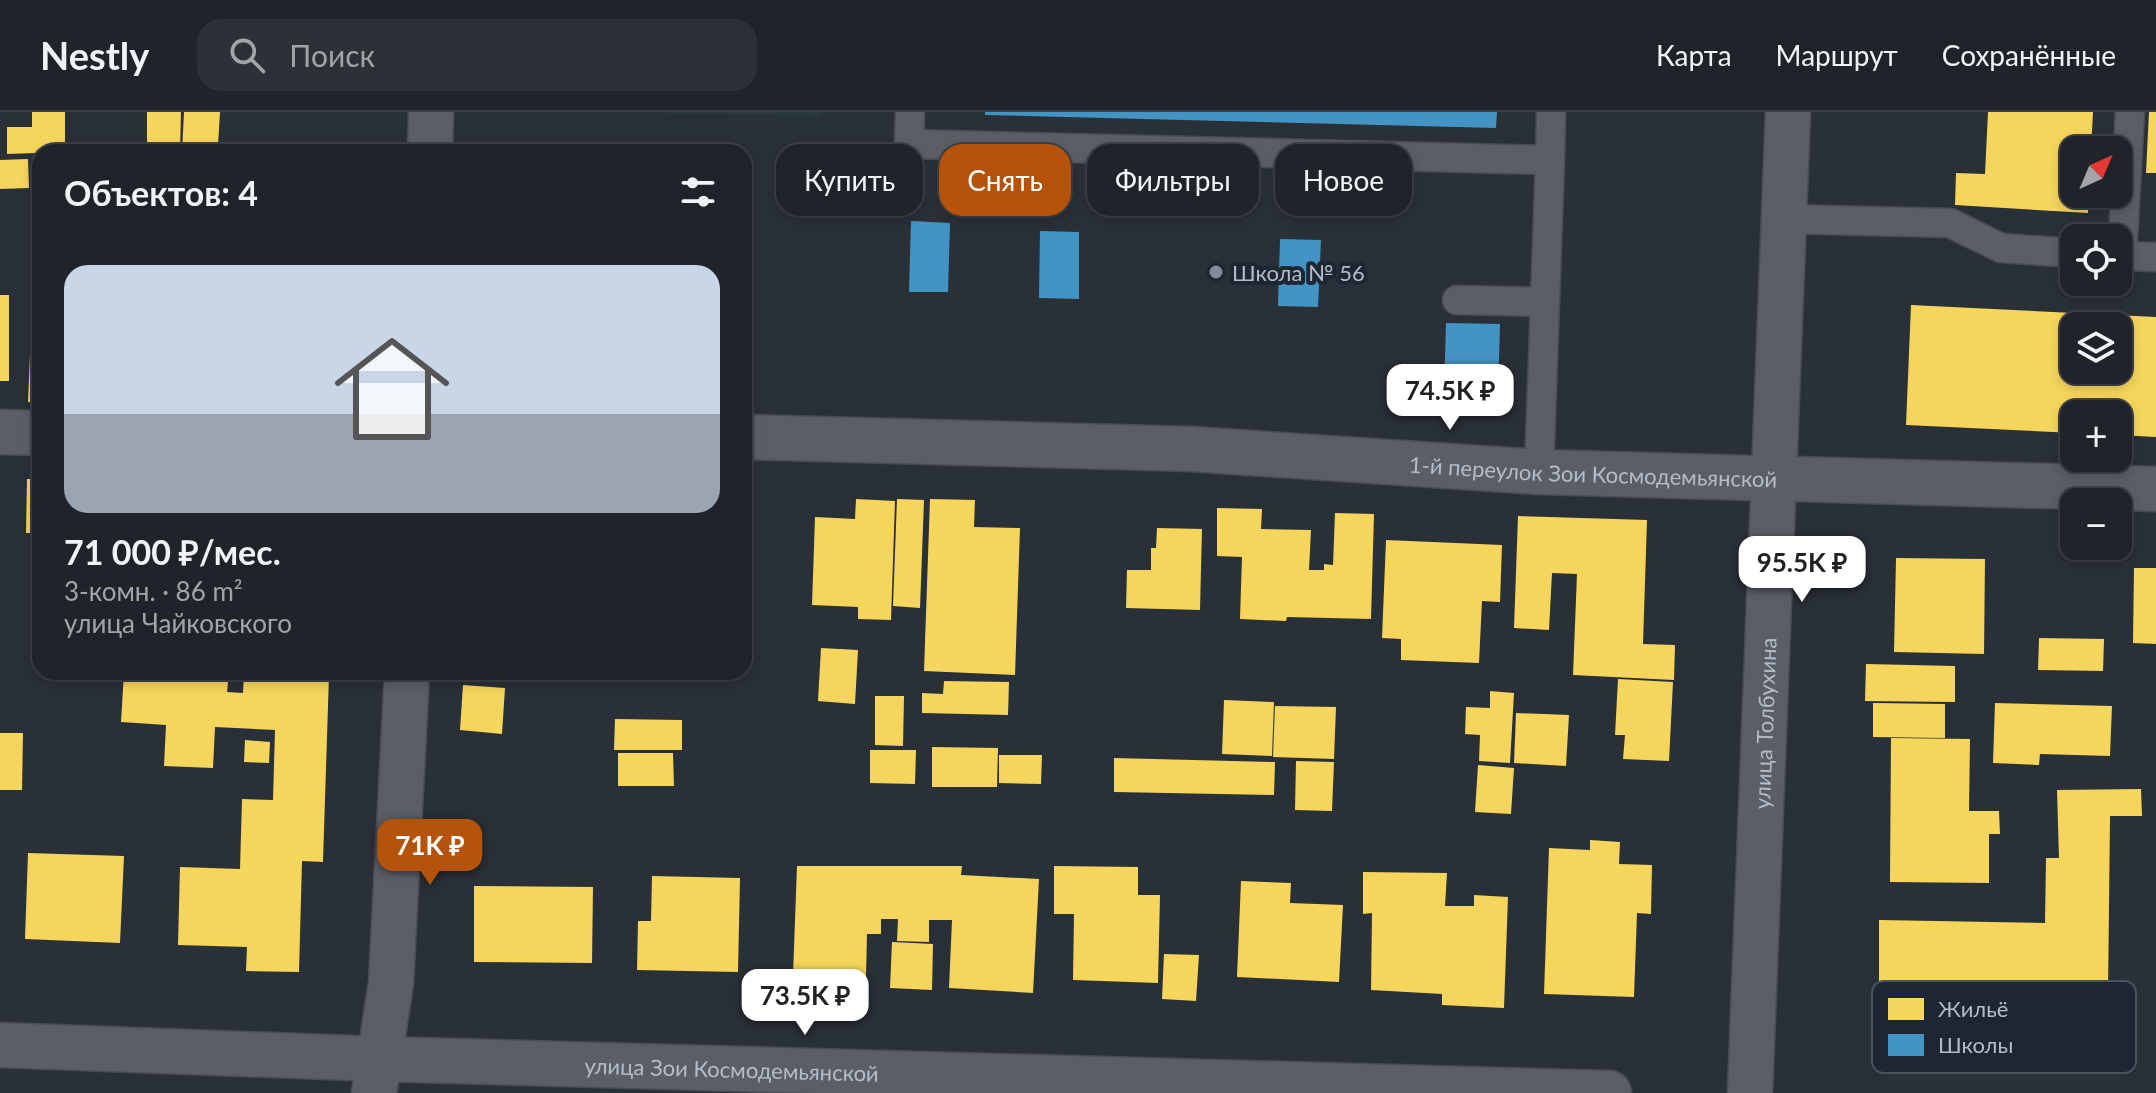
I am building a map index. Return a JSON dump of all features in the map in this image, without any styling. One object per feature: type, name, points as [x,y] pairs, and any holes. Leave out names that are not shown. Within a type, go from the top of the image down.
[{"type":"street","points":[[430,144],[431,112]]},
{"type":"street","name":"улица Толбухина","points":[[1750,1093],[1788,112]]},
{"type":"street","points":[[0,432],[32,433]]},
{"type":"street","name":"1-й переулок Зои Космодемьянской","points":[[752,437],[1191,449],[1539,472],[2156,489]]},
{"type":"street","points":[[377,1076],[391,983],[407,680]]},
{"type":"street","name":"улица Зои Космодемьянской","points":[[0,1045],[377,1076],[1609,1093]]},
{"type":"lane","points":[[910,112],[909,144],[1550,160]]},
{"type":"lane","points":[[1539,472],[1551,112]]},
{"type":"lane","points":[[2122,224],[2130,112]]},
{"type":"lane","points":[[1783,219],[1950,223],[2001,248],[2060,252]]},
{"type":"lane","points":[[2132,256],[2156,257]]},
{"type":"lane","points":[[1457,300],[1545,302]]},
{"type":"green space","points":[[614,112],[822,112],[822,116]]},
{"type":"building: Жильё","points":[[32,112],[65,112],[65,144],[32,144],[32,153],[7,154],[7,127],[32,127]]},
{"type":"building: Жильё","points":[[147,112],[181,112],[180,144],[147,144]]},
{"type":"building: Жильё","points":[[184,112],[220,112],[218,144],[182,144]]},
{"type":"building: Жильё","points":[[1988,112],[2093,112],[2092,136],[2060,136],[2060,208],[2088,208],[2088,213],[1955,205],[1956,173],[1985,174]]},
{"type":"building: Жильё","points":[[2149,112],[2156,112],[2156,173],[2146,173]]},
{"type":"building: Жильё","points":[[28,159],[29,188],[0,189],[0,160]]},
{"type":"building: Жильё","points":[[0,295],[9,295],[9,381],[0,381]]},
{"type":"building: Жильё","points":[[1911,305],[2060,312],[2060,384],[2132,384],[2132,316],[2156,317],[2156,437],[2132,436],[2132,400],[2060,400],[2060,432],[1906,425]]},
{"type":"building: Жильё","points":[[30,354],[32,354],[32,402],[28,402]]},
{"type":"building: Жильё","points":[[27,479],[32,479],[32,533],[26,533]]},
{"type":"building: Жильё","points":[[856,499],[895,501],[891,620],[858,619],[858,607],[812,605],[815,517],[855,519]]},
{"type":"building: Жильё","points":[[897,499],[924,500],[920,608],[893,606]]},
{"type":"building: Жильё","points":[[930,499],[975,500],[974,527],[1020,528],[1015,675],[924,671]]},
{"type":"building: Жильё","points":[[1217,508],[1262,509],[1261,529],[1311,530],[1309,570],[1324,570],[1324,564],[1333,565],[1335,513],[1374,514],[1371,619],[1240,619],[1242,557],[1217,556]]},
{"type":"building: Жильё","points":[[1518,516],[1647,520],[1643,644],[1675,645],[1674,680],[1573,675],[1577,574],[1552,573],[1549,630],[1514,628]]},
{"type":"building: Жильё","points":[[1157,528],[1202,529],[1200,610],[1126,608],[1127,570],[1151,570],[1151,548],[1156,548]]},
{"type":"building: Жильё","points":[[1386,540],[1502,545],[1500,602],[1482,601],[1479,663],[1401,660],[1401,639],[1382,638]]},
{"type":"building: Жильё","points":[[1896,558],[1985,559],[1984,654],[1894,652]]},
{"type":"building: Жильё","points":[[2134,568],[2156,568],[2156,644],[2133,643]]},
{"type":"building: Жильё","points":[[2039,638],[2104,639],[2103,671],[2038,670]]},
{"type":"building: Жильё","points":[[821,648],[858,650],[855,704],[818,701]]},
{"type":"building: Жильё","points":[[1866,664],[1955,666],[1955,702],[1865,701]]},
{"type":"building: Жильё","points":[[1618,679],[1673,682],[1669,761],[1623,759],[1625,735],[1615,735]]},
{"type":"building: Жильё","points":[[124,680],[228,680],[227,692],[243,693],[244,680],[329,680],[323,862],[302,861],[299,972],[246,971],[247,947],[178,945],[180,867],[240,869],[242,799],[273,800],[275,730],[215,727],[213,768],[164,766],[166,725],[121,722]]},
{"type":"building: Жильё","points":[[944,681],[1009,682],[1008,715],[922,713],[922,693],[943,694]]},
{"type":"building: Жильё","points":[[463,685],[505,688],[502,734],[460,730]]},
{"type":"building: Жильё","points":[[1490,691],[1514,693],[1510,763],[1479,761],[1480,735],[1465,734],[1466,707],[1490,708]]},
{"type":"building: Жильё","points":[[875,696],[904,696],[903,746],[875,745]]},
{"type":"building: Жильё","points":[[1224,700],[1274,702],[1272,756],[1222,754]]},
{"type":"building: Жильё","points":[[1873,703],[1945,704],[1945,738],[1873,737]]},
{"type":"building: Жильё","points":[[1995,703],[2112,706],[2110,756],[2040,754],[2039,765],[1993,763]]},
{"type":"building: Жильё","points":[[1275,706],[1336,707],[1334,759],[1273,757]]},
{"type":"building: Жильё","points":[[1516,713],[1569,715],[1566,766],[1514,763]]},
{"type":"building: Жильё","points":[[615,719],[682,720],[682,750],[614,750]]},
{"type":"building: Жильё","points":[[0,733],[23,733],[22,790],[0,790]]},
{"type":"building: Жильё","points":[[1891,738],[1970,739],[1969,811],[1999,811],[2000,834],[1989,834],[1989,883],[1890,882]]},
{"type":"building: Жильё","points":[[245,740],[270,742],[269,763],[244,762]]},
{"type":"building: Жильё","points":[[932,747],[998,748],[997,787],[932,787]]},
{"type":"building: Жильё","points":[[870,750],[916,750],[915,784],[870,783]]},
{"type":"building: Жильё","points":[[618,753],[673,753],[674,786],[618,786]]},
{"type":"building: Жильё","points":[[999,755],[1042,755],[1041,784],[999,783]]},
{"type":"building: Жильё","points":[[1114,758],[1275,762],[1274,795],[1114,792]]},
{"type":"building: Жильё","points":[[1296,761],[1334,762],[1332,811],[1295,810]]},
{"type":"building: Жильё","points":[[1478,765],[1514,768],[1511,814],[1475,812]]},
{"type":"building: Жильё","points":[[2141,789],[2142,816],[2110,816],[2108,981],[1879,981],[1879,920],[2045,923],[2046,858],[2059,858],[2057,790]]},
{"type":"building: Жильё","points":[[1590,840],[1620,842],[1619,864],[1652,865],[1651,914],[1637,913],[1634,997],[1544,994],[1549,848],[1590,850]]},
{"type":"building: Жильё","points":[[28,853],[124,856],[120,943],[25,939]]},
{"type":"building: Жильё","points":[[797,866],[962,866],[961,875],[1039,879],[1033,993],[949,988],[952,920],[929,920],[929,942],[897,941],[898,919],[881,919],[881,934],[867,934],[866,976],[793,975]]},
{"type":"building: Жильё","points":[[1054,866],[1138,867],[1138,895],[1160,895],[1158,983],[1073,980],[1074,914],[1054,914]]},
{"type":"building: Жильё","points":[[1363,872],[1447,873],[1445,906],[1474,906],[1474,895],[1508,897],[1504,1008],[1442,1005],[1442,994],[1371,990],[1372,913],[1363,914]]},
{"type":"building: Жильё","points":[[652,876],[740,878],[738,972],[637,970],[638,921],[651,921]]},
{"type":"building: Жильё","points":[[1241,881],[1291,883],[1290,903],[1343,905],[1339,982],[1237,977]]},
{"type":"building: Жильё","points":[[474,886],[593,887],[592,963],[474,962]]},
{"type":"building: Жильё","points":[[892,942],[933,944],[932,990],[890,988]]},
{"type":"building: Жильё","points":[[1164,954],[1199,955],[1196,1001],[1162,999]]},
{"type":"building: Школы","points":[[985,112],[1497,112],[1496,128],[985,115]]},
{"type":"building: Школы","points":[[911,221],[950,223],[948,292],[909,292]]},
{"type":"building: Школы","points":[[1040,231],[1079,232],[1079,299],[1039,298]]},
{"type":"building: Школы","points":[[1280,239],[1321,240],[1318,307],[1278,306]]},
{"type":"building: Школы","points":[[1446,323],[1500,324],[1498,395],[1444,392]]},
{"type":"place","name":"Школа № 56","points":[[1216,272]]}]
